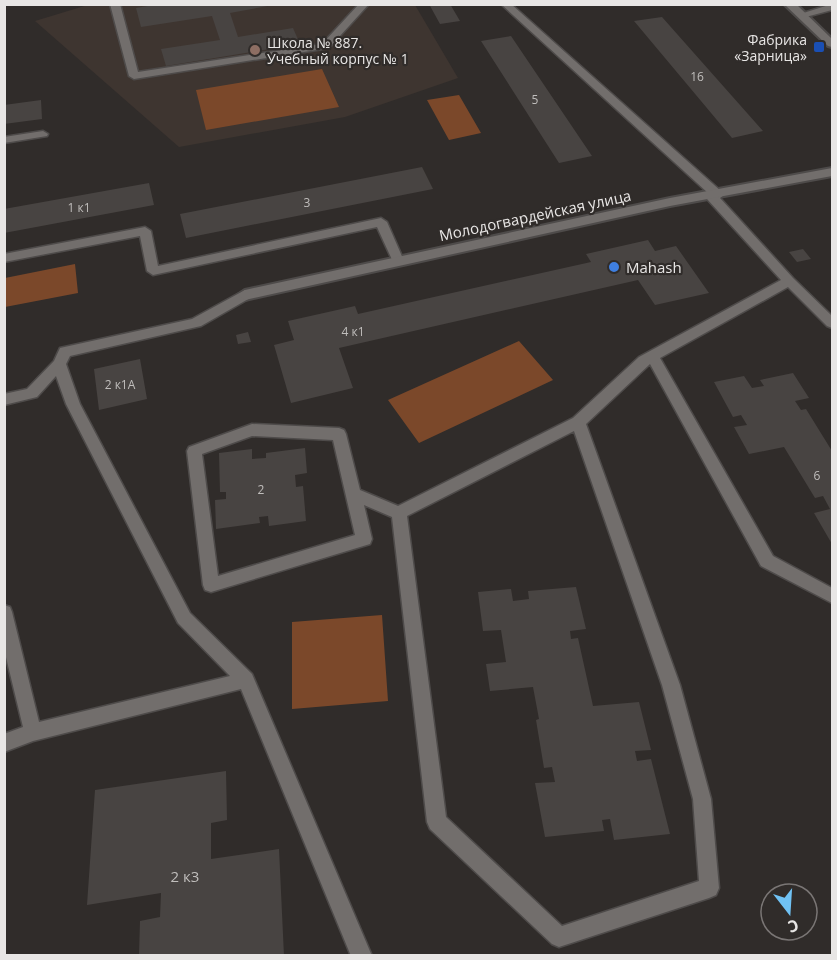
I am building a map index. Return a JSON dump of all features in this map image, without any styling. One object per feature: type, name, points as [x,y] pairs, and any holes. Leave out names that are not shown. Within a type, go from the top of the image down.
[{"type":"street","points":[[789,4],[832,44]]},
{"type":"street","name":"Молодогвардейская улица","points":[[245,295],[670,202],[832,172]]},
{"type":"lane","points":[[115,4],[134,76],[325,46],[365,4]]},
{"type":"lane","points":[[505,4],[715,195],[789,281],[832,323]]},
{"type":"lane","points":[[802,15],[829,6]]},
{"type":"lane","points":[[4,140],[43,134]]},
{"type":"lane","points":[[4,258],[145,231],[153,271],[381,222],[398,261]]},
{"type":"lane","points":[[353,494],[399,513],[578,422],[644,361],[789,281]]},
{"type":"lane","points":[[4,400],[32,393],[59,364],[64,352],[196,323],[245,295]]},
{"type":"lane","points":[[652,356],[767,561],[832,596]]},
{"type":"lane","points":[[59,364],[74,405],[184,618],[246,680],[362,956]]},
{"type":"lane","points":[[399,513],[437,822],[559,937],[709,888],[702,799],[671,685],[578,422]]},
{"type":"lane","points":[[252,430],[339,434],[353,494],[364,539],[211,585],[194,451],[252,430]]},
{"type":"lane","points":[[4,612],[33,732]]},
{"type":"lane","points":[[4,743],[33,732],[246,680]]},
{"type":"shaded area","name":"Школа № 887. Учебный корпус № 1","points":[[91,4],[415,5],[458,78],[345,117],[179,147],[35,21]]},
{"type":"shaded area","points":[[322,69],[339,107],[206,130],[196,90]]},
{"type":"shaded area","points":[[459,95],[481,133],[449,140],[427,100]]},
{"type":"shaded area","points":[[75,264],[78,293],[5,307],[5,278]]},
{"type":"shaded area","points":[[519,341],[553,380],[419,443],[388,400]]},
{"type":"shaded area","points":[[382,615],[388,701],[292,709],[292,622]]},
{"type":"building","points":[[159,4],[278,4],[230,13],[238,37],[293,28],[300,44],[166,66],[161,49],[220,40],[212,16],[141,27],[136,8]]},
{"type":"building","points":[[429,4],[450,4],[460,21],[440,24]]},
{"type":"building","points":[[662,17],[763,131],[732,138],[634,21]]},
{"type":"building","points":[[511,36],[592,156],[559,163],[481,41]]},
{"type":"building","points":[[41,100],[42,119],[4,124],[4,105]]},
{"type":"building","points":[[422,167],[433,189],[186,238],[180,214]]},
{"type":"building","points":[[149,183],[154,205],[4,233],[4,209]]},
{"type":"building","points":[[648,240],[655,251],[676,246],[709,293],[655,305],[638,280],[339,348],[353,388],[291,403],[274,345],[294,340],[288,321],[355,306],[358,314],[591,262],[586,254]]},
{"type":"building","points":[[803,249],[811,259],[797,262],[789,252]]},
{"type":"building","points":[[248,332],[251,342],[238,344],[236,335]]},
{"type":"building","points":[[140,359],[147,399],[99,410],[94,369]]},
{"type":"building","points":[[793,373],[809,398],[795,401],[801,410],[806,409],[832,451],[832,544],[814,513],[830,509],[823,496],[815,498],[784,447],[749,454],[734,427],[747,425],[741,415],[733,417],[714,382],[744,376],[752,388],[764,386],[760,380]]},
{"type":"building","points":[[305,448],[307,473],[295,475],[296,487],[303,486],[306,521],[269,526],[268,516],[259,517],[260,523],[216,529],[215,500],[226,499],[226,492],[220,492],[219,453],[252,449],[252,459],[266,458],[266,453]]},
{"type":"building","points":[[576,587],[586,629],[570,631],[571,639],[578,638],[593,706],[639,702],[651,750],[635,751],[637,761],[651,759],[670,834],[614,840],[610,819],[602,820],[604,831],[545,837],[535,783],[555,782],[552,767],[544,768],[533,687],[490,691],[486,664],[506,662],[501,630],[483,631],[478,592],[511,589],[513,601],[529,599],[528,591]]},
{"type":"building","points":[[226,771],[227,820],[211,823],[211,859],[279,849],[284,956],[139,956],[140,921],[160,917],[161,893],[87,905],[95,790]]},
{"type":"place","name":"Фабрика «Зарница»","points":[[819,47]]},
{"type":"place","name":"Школа № 887. Учебный корпус № 1","points":[[255,50]]},
{"type":"place","name":"Mahash","points":[[614,267]]}]
